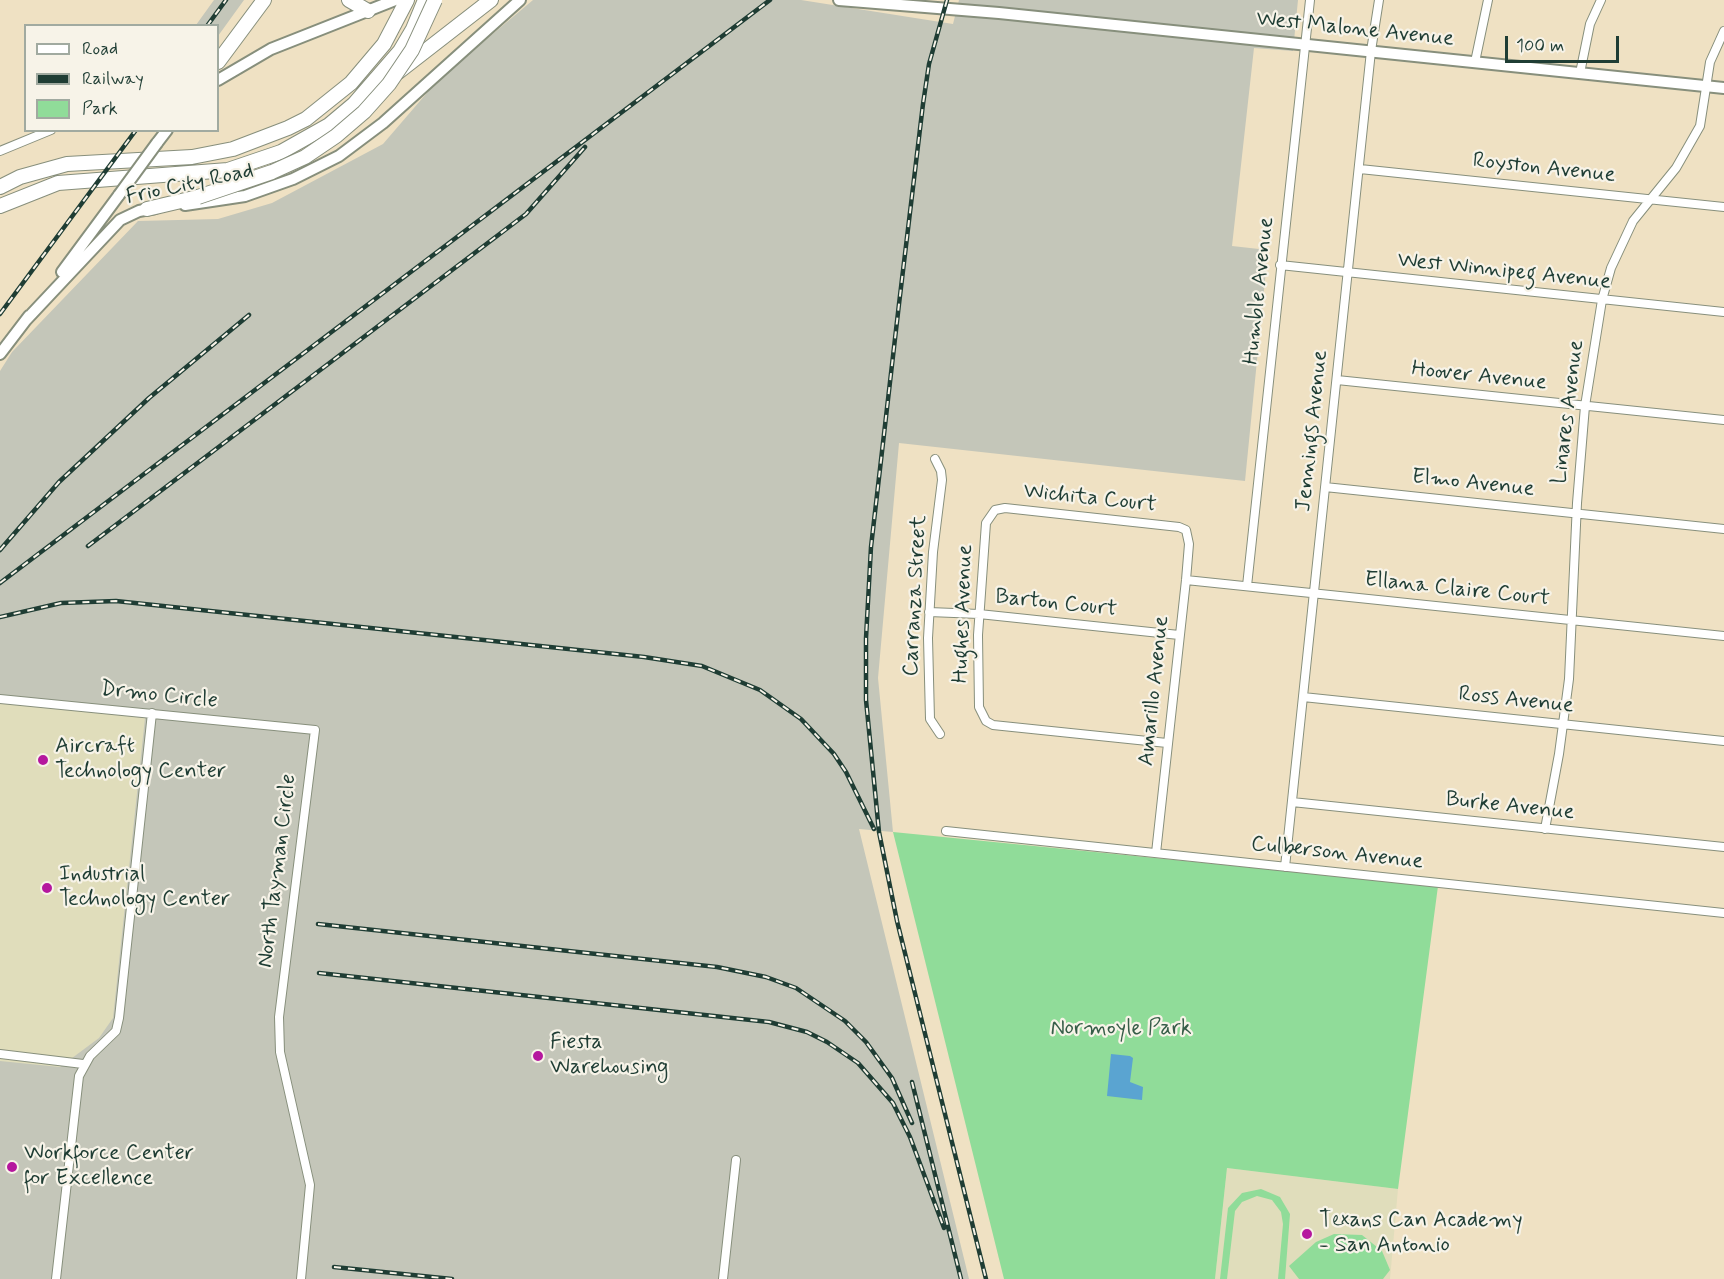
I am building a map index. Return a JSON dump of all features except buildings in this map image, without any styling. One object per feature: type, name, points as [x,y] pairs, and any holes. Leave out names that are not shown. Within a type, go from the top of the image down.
[{"type":"highway","points":[[219,61],[264,0]]},
{"type":"highway","points":[[349,0],[368,11]]},
{"type":"highway","points":[[354,104],[400,51],[425,0]]},
{"type":"highway","points":[[147,209],[198,197],[272,172],[305,158],[336,136],[364,112],[389,84],[412,50],[435,0]]},
{"type":"highway","points":[[0,206],[27,193],[72,181],[228,170],[281,152],[329,125],[491,0]]},
{"type":"highway","points":[[0,187],[20,177],[67,164],[192,157],[233,149],[266,138],[306,118],[351,83],[384,44],[399,3]]},
{"type":"main road","name":"Frio City Road","points":[[26,320],[101,239],[129,215],[147,209],[245,196],[293,179],[339,156],[383,123],[520,0]]},
{"type":"main road","name":"West Malone Avenue","points":[[839,0],[999,13],[1724,88]]},
{"type":"main road","points":[[219,79],[271,49],[368,11],[399,3]]},
{"type":"main road","name":"Frio City Road","points":[[0,354],[165,132]]},
{"type":"main road","points":[[116,200],[116,212],[129,215]]},
{"type":"street","name":"Humble Avenue","points":[[1247,586],[1310,0]]},
{"type":"street","name":"Jennings Avenue","points":[[1285,867],[1371,51],[1379,0]]},
{"type":"street","points":[[1475,62],[1488,0]]},
{"type":"street","points":[[1580,72],[1590,24],[1601,0]]},
{"type":"street","name":"Linares Avenue","points":[[1545,829],[1563,725],[1573,620],[1577,513],[1585,406],[1602,300],[1621,244],[1633,221],[1676,168],[1700,126],[1712,55],[1724,31]]},
{"type":"street","points":[[0,151],[46,132]]},
{"type":"street","name":"Royston Avenue","points":[[1360,169],[1724,207]]},
{"type":"street","name":"West Winnipeg Avenue","points":[[1281,265],[1348,274],[1724,312]]},
{"type":"street","name":"Hoover Avenue","points":[[1337,380],[1724,420]]},
{"type":"street","name":"Carranza Street","points":[[934,459],[941,471],[942,480],[929,612],[930,719],[940,734]]},
{"type":"street","name":"Elmo Avenue","points":[[1325,487],[1724,529]]},
{"type":"street","name":"Wichita Court","points":[[988,516],[994,510],[1005,508],[1179,526],[1187,534]]},
{"type":"street","name":"Hughes Avenue","points":[[988,516],[979,614],[981,714],[993,725],[1167,743]]},
{"type":"street","name":"Amarillo Avenue","points":[[1156,853],[1186,580],[1189,544],[1187,534]]},
{"type":"street","name":"Ellana Claire Court","points":[[1186,580],[1724,636]]},
{"type":"street","name":"Barton Court","points":[[929,612],[979,614],[1179,635]]},
{"type":"street","name":"Ross Avenue","points":[[1303,697],[1724,741]]},
{"type":"street","name":"Drmo Circle","points":[[0,699],[152,712],[315,730]]},
{"type":"street","points":[[56,1279],[79,1076],[83,1064],[111,1037],[119,1018],[152,712]]},
{"type":"street","name":"North Tayman Circle","points":[[301,1279],[310,1185],[284,1072],[279,1017],[315,730]]},
{"type":"street","name":"Burke Avenue","points":[[1292,802],[1724,847]]},
{"type":"street","name":"Culberson Avenue","points":[[946,831],[1724,913]]},
{"type":"street","points":[[0,1054],[83,1064]]},
{"type":"street","points":[[723,1279],[736,1160]]},
{"type":"shaded area","points":[[214,0],[244,0],[219,35],[219,24],[197,24]]},
{"type":"shaded area","points":[[533,0],[801,0],[953,24],[959,0],[1298,0],[1293,51],[1254,48],[1232,246],[1268,250],[1245,481],[899,443],[878,678],[893,832],[859,829],[969,1279],[0,1279],[0,1061],[60,1067],[99,1038],[113,1018],[145,718],[0,702],[0,371],[12,352],[138,221],[218,219],[272,203],[383,144],[438,80]]},
{"type":"shaded area","points":[[0,702],[280,733],[0,1279]]},
{"type":"shaded area","name":"Texans Can Academy - San Antonio","points":[[1227,1168],[1398,1189],[1390,1279],[1215,1279]]},
{"type":"green space","name":"Normoyle Park","points":[[893,832],[1438,886],[1398,1189],[1227,1168],[1215,1279],[1004,1279]]},
{"type":"green space","points":[[1261,1189],[1280,1197],[1290,1214],[1285,1279],[1278,1279],[1283,1224],[1281,1212],[1272,1200],[1257,1196],[1242,1202],[1235,1211],[1227,1279],[1220,1279],[1228,1208],[1242,1193]]},
{"type":"green space","points":[[1334,1234],[1362,1235],[1382,1251],[1390,1270],[1383,1279],[1299,1279],[1289,1266],[1316,1242]]},
{"type":"water","points":[[1111,1054],[1133,1058],[1130,1082],[1143,1087],[1142,1100],[1107,1096]]},
{"type":"railway","points":[[208,24],[226,0]]},
{"type":"railway","points":[[0,583],[770,0]]},
{"type":"railway","points":[[947,0],[929,64],[899,304],[871,547],[866,638],[866,700],[879,832],[897,921],[986,1279]]},
{"type":"railway","points":[[0,314],[135,132]]},
{"type":"railway","points":[[88,546],[526,214],[585,147]]},
{"type":"railway","points":[[0,550],[59,482],[149,398],[249,315]]},
{"type":"railway","points":[[0,617],[61,603],[116,601],[644,657],[702,666],[760,690],[801,719],[834,754],[846,772],[874,829]]},
{"type":"railway","points":[[318,924],[717,967],[766,977],[796,988],[845,1021],[866,1042],[892,1078],[912,1123]]},
{"type":"railway","points":[[319,973],[769,1022],[807,1032],[827,1042],[858,1063],[893,1103],[910,1137],[944,1228]]},
{"type":"railway","points":[[912,1082],[961,1279]]},
{"type":"railway","points":[[334,1267],[452,1279]]},
{"type":"place","name":"Aircraft Technology Center","points":[[43,760]]},
{"type":"place","name":"Industrial Technology Center","points":[[47,888]]},
{"type":"place","name":"Fiesta Warehousing","points":[[538,1056]]},
{"type":"place","name":"Workforce Center for Excellence","points":[[12,1167]]},
{"type":"place","name":"Texans Can Academy - San Antonio","points":[[1307,1234]]}]
